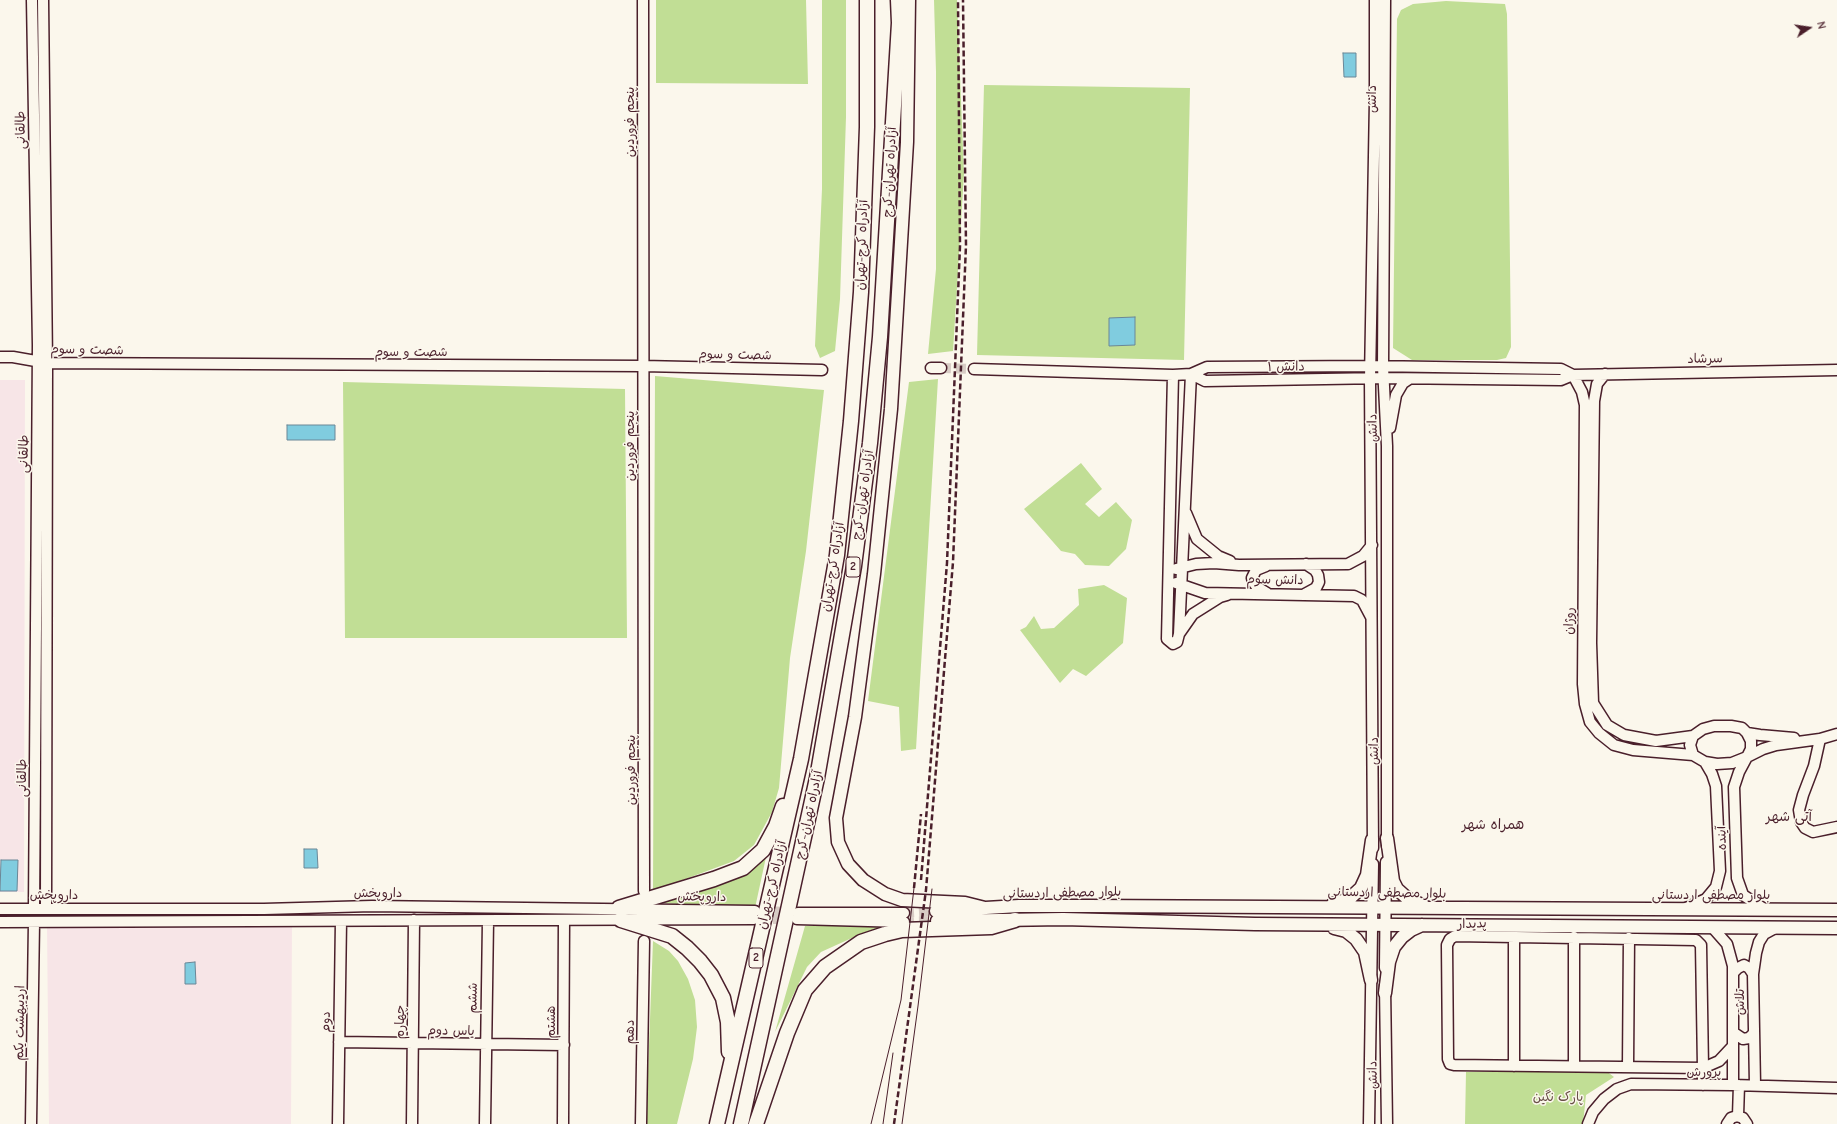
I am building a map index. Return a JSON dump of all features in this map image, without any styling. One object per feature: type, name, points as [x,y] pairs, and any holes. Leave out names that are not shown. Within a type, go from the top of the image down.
[{"type":"highway","name":"آزادراه کرج-تهران","points":[[717,1124],[801,759],[837,555],[851,421],[862,244],[867,127],[867,0]]},
{"type":"highway","name":"آزادراه تهران-کرج","points":[[741,1124],[817,778],[855,558],[870,443],[880,337],[899,23],[898,0]]},
{"type":"highway","points":[[620,914],[719,878],[743,868],[753,861],[763,850],[776,826],[801,759]]},
{"type":"highway","points":[[620,914],[672,936],[687,948],[711,975],[723,998],[728,1022],[729,1047],[725,1092]]},
{"type":"highway","points":[[756,1124],[787,1033],[805,990],[825,967],[861,942],[885,934],[902,930],[991,926],[1015,920]]},
{"type":"main road","points":[[909,0],[907,142],[891,409],[874,574],[855,716],[836,818],[838,842],[848,864],[863,880],[885,894],[902,900],[965,903],[985,908]]},
{"type":"main road","points":[[1387,838],[1393,881],[1397,889],[1407,898],[1428,908]]},
{"type":"main road","points":[[1316,907],[1349,899],[1361,888],[1367,875],[1372,840]]},
{"type":"main road","name":"بلوار مصطفی اردستانی","points":[[1837,910],[1087,906],[985,908],[937,916],[1015,920],[1372,925],[1454,924],[1837,928]]},
{"type":"main road","points":[[1452,908],[1447,911],[1446,917],[1448,922],[1454,924]]},
{"type":"main road","points":[[1319,924],[1346,931],[1356,939],[1365,952],[1371,980]]},
{"type":"main road","points":[[1385,992],[1389,962],[1394,948],[1402,937],[1411,930],[1424,924]]},
{"type":"street","name":"طالقانی","points":[[32,0],[38,344],[43,362],[36,479],[34,908]]},
{"type":"street","name":"طالقانی","points":[[43,0],[46,908]]},
{"type":"street","name":"پنجم فروردین","points":[[643,0],[644,891]]},
{"type":"street","name":"دانش","points":[[1369,1124],[1373,908],[1370,379],[1376,100],[1375,0]]},
{"type":"street","name":"دانش","points":[[1385,0],[1384,378],[1387,446],[1387,838],[1385,992],[1387,1124]]},
{"type":"street","name":"شصت و سوم","points":[[0,357],[43,362],[643,366],[822,370]]},
{"type":"street","name":"دانش ۱","points":[[974,369],[1173,375],[1191,374],[1208,366],[1384,366]]},
{"type":"street","name":"سرشاد","points":[[1384,366],[1561,369],[1573,375]]},
{"type":"street","name":"سرشاد","points":[[1384,378],[1561,380],[1573,375],[1837,370]]},
{"type":"street","name":"دانش ۱","points":[[1191,374],[1205,381],[1384,378]]},
{"type":"street","points":[[1173,375],[1172,484],[1167,639],[1173,644],[1177,642],[1179,634],[1191,374]]},
{"type":"street","points":[[1589,403],[1597,384],[1605,374]]},
{"type":"street","points":[[1573,375],[1589,403]]},
{"type":"street","points":[[1387,446],[1396,395],[1402,383],[1409,379]]},
{"type":"street","name":"روژان","points":[[1589,403],[1585,704],[1590,722],[1599,733],[1614,745],[1633,750],[1693,755]]},
{"type":"street","points":[[1184,508],[1197,538],[1218,556],[1239,565]]},
{"type":"street","name":"دانش سوم","points":[[1371,617],[1362,600],[1354,596],[1268,593],[1205,593],[1182,585],[1168,576],[1182,568],[1196,564],[1348,564],[1363,556],[1372,545]]},
{"type":"street","points":[[1305,594],[1316,588],[1319,582],[1318,575],[1315,570],[1306,564]]},
{"type":"street","points":[[1268,593],[1257,587],[1252,578],[1256,570],[1269,565]]},
{"type":"street","points":[[1179,634],[1192,614],[1220,597],[1239,593]]},
{"type":"street","name":"روژان","points":[[1587,643],[1593,703],[1608,725],[1624,736],[1656,740],[1693,736]]},
{"type":"street","points":[[1747,757],[1751,749],[1751,741],[1748,733],[1742,728],[1731,726],[1714,726],[1703,729],[1693,736],[1690,745],[1693,755],[1705,762],[1717,764],[1732,763],[1747,757],[1776,745],[1820,739],[1837,734]]},
{"type":"street","points":[[1748,733],[1774,737],[1820,739]]},
{"type":"street","points":[[1820,739],[1814,766],[1799,810],[1801,822],[1805,828],[1813,832],[1837,827]]},
{"type":"street","name":"آینده","points":[[1747,757],[1739,772],[1734,787],[1737,878],[1744,895],[1764,909]]},
{"type":"street","points":[[1686,908],[1706,899],[1716,887],[1720,871],[1716,786],[1712,774],[1705,762]]},
{"type":"street","name":"داروپخش","points":[[0,909],[264,909],[372,906],[620,914],[755,915]]},
{"type":"street","points":[[368,920],[365,913],[372,906]]},
{"type":"street","points":[[264,909],[265,921]]},
{"type":"street","name":"داروپخش","points":[[0,922],[368,920],[488,921],[564,920],[620,914]]},
{"type":"street","points":[[797,916],[904,917]]},
{"type":"street","name":"چهارم","points":[[412,1124],[414,920]]},
{"type":"street","name":"هشتم","points":[[563,1124],[564,920]]},
{"type":"street","name":"دوم","points":[[338,1124],[341,921]]},
{"type":"street","name":"ششم","points":[[485,1124],[488,921]]},
{"type":"street","name":"اردیبهشت یکم","points":[[31,1124],[34,922]]},
{"type":"street","name":"تلاش","points":[[1712,927],[1727,944],[1731,955],[1733,973],[1733,1046],[1738,1116]]},
{"type":"street","name":"تلاش","points":[[1755,1085],[1753,1034],[1754,974],[1759,942],[1764,934],[1775,928]]},
{"type":"street","name":"پدیدار","points":[[1703,1068],[1701,945],[1696,940],[1454,936],[1450,940],[1448,945],[1448,1059],[1450,1064],[1703,1068],[1719,1061],[1733,1046]]},
{"type":"street","points":[[1514,937],[1514,1066]]},
{"type":"street","points":[[1574,938],[1574,1066]]},
{"type":"street","points":[[1628,1066],[1629,938]]},
{"type":"street","name":"دهم","points":[[642,1124],[644,941]]},
{"type":"street","points":[[1733,973],[1744,965],[1754,974]]},
{"type":"street","points":[[1734,1032],[1743,1039],[1749,1038],[1753,1034]]},
{"type":"street","name":"یاس دوم","points":[[339,1042],[564,1045]]},
{"type":"street","points":[[1703,1068],[1703,1085]]},
{"type":"street","name":"پرورش","points":[[1588,1124],[1593,1112],[1604,1099],[1617,1089],[1631,1084],[1755,1085],[1837,1088]]},
{"type":"street","points":[[1727,1124],[1731,1118],[1738,1116],[1743,1118],[1747,1124]]},
{"type":"shaded area","points":[[0,380],[25,380],[24,892],[0,892]]},
{"type":"shaded area","points":[[292,921],[291,1124],[49,1124],[47,926]]},
{"type":"green space","points":[[656,0],[806,0],[808,84],[656,83]]},
{"type":"green space","points":[[822,0],[846,0],[846,117],[840,299],[835,351],[820,358],[815,346],[822,189]]},
{"type":"green space","points":[[934,0],[957,0],[964,174],[953,351],[928,354],[936,269],[936,72]]},
{"type":"green space","points":[[1446,1],[1505,4],[1507,14],[1511,347],[1506,358],[1497,360],[1412,360],[1393,348],[1397,19],[1401,10],[1413,4]]},
{"type":"green space","points":[[984,85],[1190,88],[1184,360],[977,355]]},
{"type":"green space","points":[[655,376],[824,390],[806,551],[790,658],[779,788],[772,812],[754,845],[734,861],[653,891]]},
{"type":"green space","points":[[938,379],[916,749],[901,751],[899,707],[868,701],[909,382]]},
{"type":"green space","points":[[343,382],[625,389],[627,638],[345,638]]},
{"type":"green space","points":[[1081,463],[1102,489],[1085,504],[1099,517],[1116,502],[1132,520],[1126,549],[1109,566],[1085,565],[1075,554],[1061,551],[1024,509]]},
{"type":"green space","points":[[1104,585],[1127,598],[1123,643],[1086,676],[1073,669],[1060,683],[1020,630],[1026,627],[1034,616],[1041,629],[1054,628],[1079,605],[1078,589]]},
{"type":"green space","points":[[766,857],[755,908],[661,903],[681,893],[746,871]]},
{"type":"green space","points":[[805,926],[888,926],[854,937],[821,952],[807,967],[775,1032]]},
{"type":"green space","points":[[653,941],[669,951],[678,961],[688,979],[695,1000],[697,1027],[693,1059],[677,1124],[646,1124]]},
{"type":"green space","name":"پارک نگین","points":[[1605,1070],[1614,1077],[1586,1095],[1583,1124],[1465,1124],[1466,1072]]},
{"type":"water","points":[[1343,53],[1356,53],[1356,77],[1344,77]]},
{"type":"water","points":[[1135,317],[1135,345],[1109,346],[1109,318]]},
{"type":"water","points":[[287,425],[335,425],[335,440],[287,440]]},
{"type":"water","points":[[304,849],[317,849],[318,868],[304,868]]},
{"type":"water","points":[[1,860],[18,860],[17,891],[0,891]]},
{"type":"water","points":[[195,962],[196,984],[185,984],[185,963]]},
{"type":"tunnel","points":[[941,368],[974,369]]},
{"type":"tunnel","points":[[760,911],[794,912]]},
{"type":"tunnel","points":[[904,913],[936,911]]},
{"type":"tunnel","points":[[758,919],[792,919]]},
{"type":"tunnel","points":[[904,922],[937,921]]},
{"type":"tram line","points":[[871,1124],[901,1000],[914,888]]},
{"type":"tram line","points":[[902,1124],[932,889]]},
{"type":"tram line","points":[[883,1124],[893,1053]]},
{"type":"railway","points":[[921,880],[947,563],[960,246],[958,0]]},
{"type":"railway","points":[[894,1124],[926,890],[953,562],[966,245],[963,0]]},
{"type":"railway","points":[[914,888],[921,814]]},
{"type":"district","name":"آتی شهر","points":[[1789,817]]},
{"type":"district","name":"همراه شهر","points":[[1493,825]]}]
